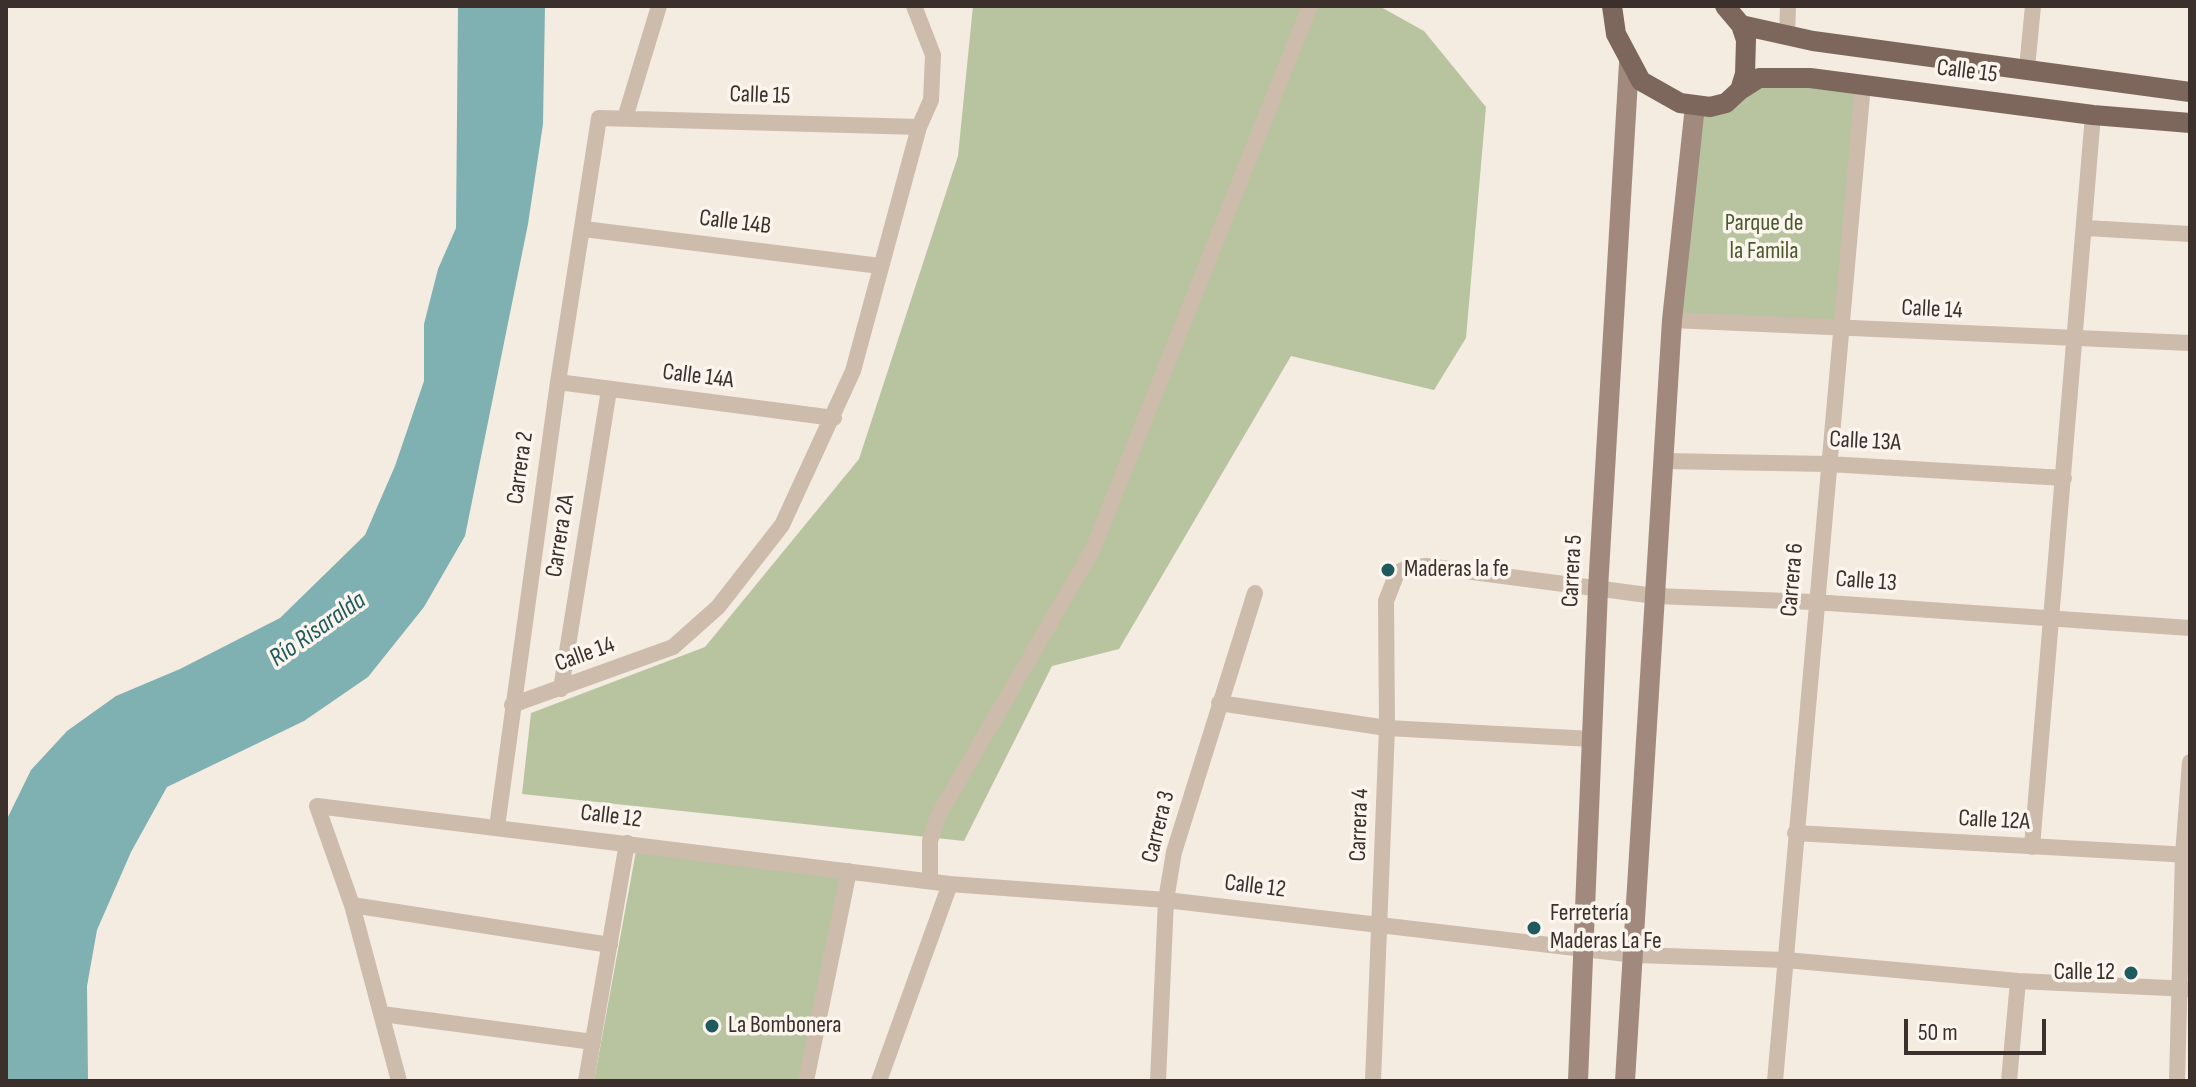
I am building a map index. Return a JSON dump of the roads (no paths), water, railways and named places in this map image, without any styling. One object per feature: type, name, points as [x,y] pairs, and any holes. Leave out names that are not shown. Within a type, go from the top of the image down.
[{"type":"main road","points":[[1725,6],[1741,25],[1747,53],[1740,90]]},
{"type":"main road","points":[[1611,7],[1616,34],[1641,81],[1660,95],[1695,106],[1672,320],[1625,1081]]},
{"type":"main road","name":"Calle 15","points":[[1741,25],[1787,36],[2190,92]]},
{"type":"main road","name":"Carrera 5","points":[[1578,1081],[1580,948],[1629,63]]},
{"type":"main road","name":"Calle 15","points":[[1695,106],[1726,103],[1759,78],[1810,78],[2093,115],[2190,123]]},
{"type":"street","points":[[625,118],[659,6]]},
{"type":"street","points":[[834,418],[853,371],[919,127],[931,100],[933,55],[914,6]]},
{"type":"street","points":[[930,881],[930,841],[938,816],[1093,549],[1310,6]]},
{"type":"street","points":[[1787,36],[1788,6]]},
{"type":"street","points":[[2027,68],[2033,6]]},
{"type":"street","name":"Carrera 6","points":[[1775,1081],[1814,602],[1863,84]]},
{"type":"street","points":[[2032,847],[2054,619],[2093,115]]},
{"type":"street","name":"Calle 15","points":[[599,118],[919,127]]},
{"type":"street","name":"Carrera 2","points":[[497,827],[558,382],[599,118]]},
{"type":"street","points":[[2086,228],[2190,234]]},
{"type":"street","name":"Calle 14B","points":[[584,229],[880,266]]},
{"type":"street","name":"Calle 14","points":[[1672,320],[2075,341],[2190,343]]},
{"type":"street","name":"Calle 14A","points":[[558,382],[834,418]]},
{"type":"street","name":"Carrera 2A","points":[[561,689],[609,390]]},
{"type":"street","name":"Calle 14","points":[[512,705],[673,647],[718,607],[782,525],[834,418]]},
{"type":"street","name":"Calle 13A","points":[[1663,461],[1828,464],[2064,478]]},
{"type":"street","name":"Calle 13","points":[[1397,573],[1409,567],[1427,566],[1655,596],[1814,602],[2190,628]]},
{"type":"street","name":"Carrera 4","points":[[1373,1081],[1387,728],[1386,601],[1397,573]]},
{"type":"street","name":"Carrera 3","points":[[1158,1081],[1166,900],[1174,852],[1255,593]]},
{"type":"street","points":[[1219,703],[1387,728],[1592,739]]},
{"type":"street","points":[[2177,1081],[2185,989],[2190,762]]},
{"type":"street","name":"Calle 12","points":[[352,905],[317,806],[950,884],[1166,900],[1635,955],[1786,960],[2018,981],[2185,989]]},
{"type":"street","name":"Calle 12A","points":[[1795,833],[2186,855]]},
{"type":"street","points":[[586,1081],[627,843]]},
{"type":"street","points":[[806,1081],[849,871]]},
{"type":"street","points":[[879,1081],[950,884]]},
{"type":"street","points":[[399,1081],[352,905],[610,945]]},
{"type":"street","points":[[2009,1081],[2018,981]]},
{"type":"street","points":[[382,1014],[593,1042]]},
{"type":"water","name":"Río Risaralda","points":[[458,6],[545,6],[543,124],[528,224],[465,536],[424,607],[368,677],[304,721],[167,787],[131,852],[97,930],[87,986],[88,1081],[6,1081],[6,821],[31,770],[67,731],[116,696],[180,669],[280,618],[365,535],[395,466],[424,381],[424,324],[438,269],[456,228]]},
{"type":"place","name":"Maderas la fe","points":[[1388,570]]},
{"type":"place","name":"Ferretería Maderas La Fe","points":[[1534,928]]},
{"type":"place","name":"Calle 12","points":[[2131,973]]},
{"type":"place","name":"La Bombonera","points":[[712,1026]]},
{"type":"park label","name":"Parque de la Famila","points":[[1764,238]]}]
